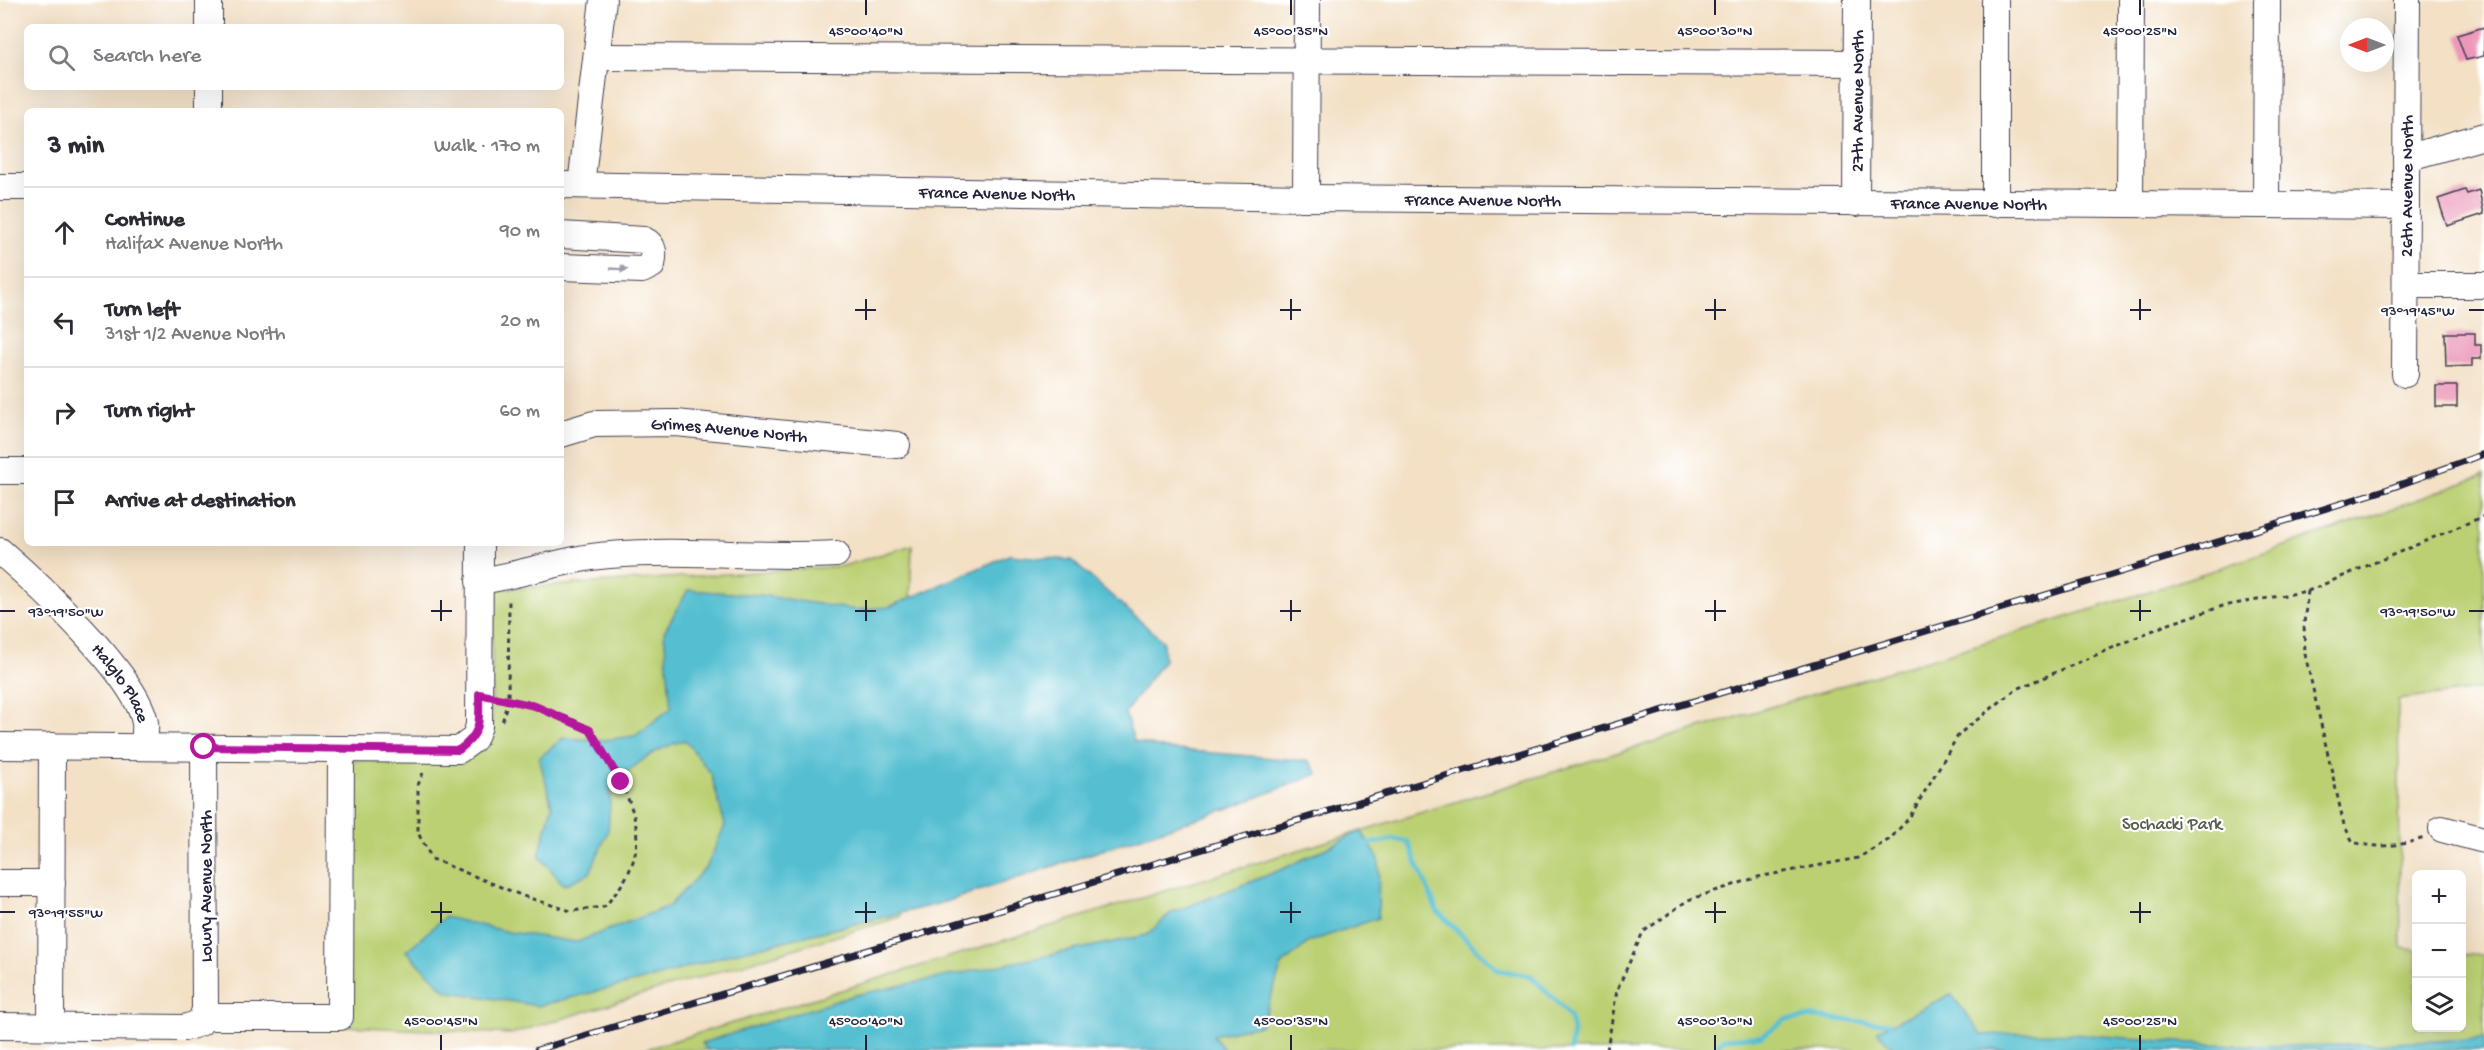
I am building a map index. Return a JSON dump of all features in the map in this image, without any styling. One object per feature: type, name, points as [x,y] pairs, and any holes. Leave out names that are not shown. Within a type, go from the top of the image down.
[{"type":"street","points":[[209,0],[209,24]]},
{"type":"street","points":[[571,185],[597,57],[603,0]]},
{"type":"street","points":[[1306,198],[1307,0]]},
{"type":"street","name":"27th Avenue North","points":[[1856,203],[1857,0]]},
{"type":"street","points":[[1995,0],[1995,204]]},
{"type":"street","points":[[2130,204],[2131,0]]},
{"type":"street","points":[[2266,205],[2267,0]]},
{"type":"street","name":"26th Avenue North","points":[[2405,374],[2407,0]]},
{"type":"street","points":[[597,57],[1857,63]]},
{"type":"street","points":[[209,90],[209,108]]},
{"type":"street","points":[[2406,158],[2484,136]]},
{"type":"street","name":"France Avenue North","points":[[571,185],[1306,198],[2406,206]]},
{"type":"street","points":[[0,187],[24,187]]},
{"type":"street","points":[[564,235],[644,240],[653,248],[654,255],[652,265],[642,270],[564,267]]},
{"type":"street","points":[[2406,285],[2484,285]]},
{"type":"street","name":"Grimes Avenue North","points":[[564,433],[594,424],[676,423],[897,445]]},
{"type":"street","points":[[0,471],[24,471]]},
{"type":"street","points":[[0,746],[459,750],[474,739],[479,726],[480,546]]},
{"type":"street","name":"Halglo Place","points":[[0,551],[50,595],[132,694],[145,723],[144,746]]},
{"type":"street","points":[[479,581],[509,577],[566,561],[607,555],[667,551],[783,557],[836,554]]},
{"type":"street","points":[[51,1026],[52,746]]},
{"type":"street","name":"Lowry Avenue North","points":[[201,1020],[204,747]]},
{"type":"street","points":[[0,1026],[184,1028],[201,1020],[340,1017],[341,749]]},
{"type":"street","points":[[2442,829],[2484,840]]},
{"type":"street","points":[[0,883],[52,883]]},
{"type":"path","points":[[1607,1050],[1617,990],[1643,932],[1688,900],[1758,877],[1858,858],[1890,839],[1909,818],[1959,734],[2015,690],[2163,626],[2223,606],[2308,591],[2484,516]]},
{"type":"path","points":[[500,731],[508,699],[509,577]]},
{"type":"path","points":[[2308,591],[2304,623],[2305,654],[2344,825],[2353,842],[2368,847],[2404,845],[2442,829]]},
{"type":"path","points":[[439,749],[439,770],[421,774],[418,785],[418,832],[432,860],[524,896],[571,911],[604,907],[624,885],[636,859],[638,826],[621,782],[590,730],[535,706],[479,694]]},
{"type":"green space","name":"Sochacki Park","points":[[2484,475],[2484,689],[2398,700],[2401,948],[2412,949],[2412,1032],[2466,1032],[2466,954],[2484,956],[2484,1050],[643,1050],[2002,637],[2364,519]]},
{"type":"green space","points":[[912,545],[900,917],[511,1034],[343,1026],[347,760],[462,763],[483,748],[492,734],[492,590],[843,566]]},
{"type":"water","points":[[1009,555],[1071,560],[1163,641],[1164,660],[1125,713],[1134,741],[1166,749],[1309,761],[1318,774],[1232,807],[942,903],[734,953],[656,977],[538,1006],[446,991],[406,951],[445,917],[509,932],[577,942],[669,906],[707,866],[725,825],[711,774],[685,740],[663,748],[645,759],[611,787],[608,831],[590,873],[564,885],[539,856],[552,806],[539,758],[563,738],[604,740],[635,736],[671,708],[664,632],[688,590],[760,595],[857,610],[889,607]]},
{"type":"water","points":[[1361,831],[1379,859],[1378,918],[1309,942],[1282,965],[1261,1025],[1213,1035],[1224,1050],[707,1050],[702,1043],[855,995],[1147,935],[1171,913],[1283,869]]},
{"type":"water","points":[[1951,994],[1982,1035],[2069,1034],[2282,1046],[2484,1038],[2484,1050],[1895,1050],[1877,1031]]},
{"type":"building","points":[[2484,27],[2484,56],[2466,60],[2457,35]]},
{"type":"building","points":[[2465,190],[2467,194],[2479,190],[2484,214],[2447,226],[2438,199]]},
{"type":"building","points":[[2445,333],[2475,333],[2475,345],[2481,345],[2481,359],[2472,359],[2472,366],[2446,367]]},
{"type":"building","points":[[2436,386],[2457,386],[2457,407],[2436,407]]},
{"type":"waterway","points":[[1369,844],[1395,839],[1408,842],[1437,911],[1498,970],[1531,976],[1562,1007],[1570,1018],[1573,1031],[1570,1050]]},
{"type":"waterway","points":[[1715,1050],[1723,1039],[1762,1036],[1785,1020],[1814,1017],[1889,1024]]},
{"type":"railway","points":[[537,1050],[2105,577],[2388,489],[2484,454]]},
{"type":"route","points":[[204,747],[459,750],[474,739],[479,726],[479,694],[535,706],[590,730],[621,782]]}]
